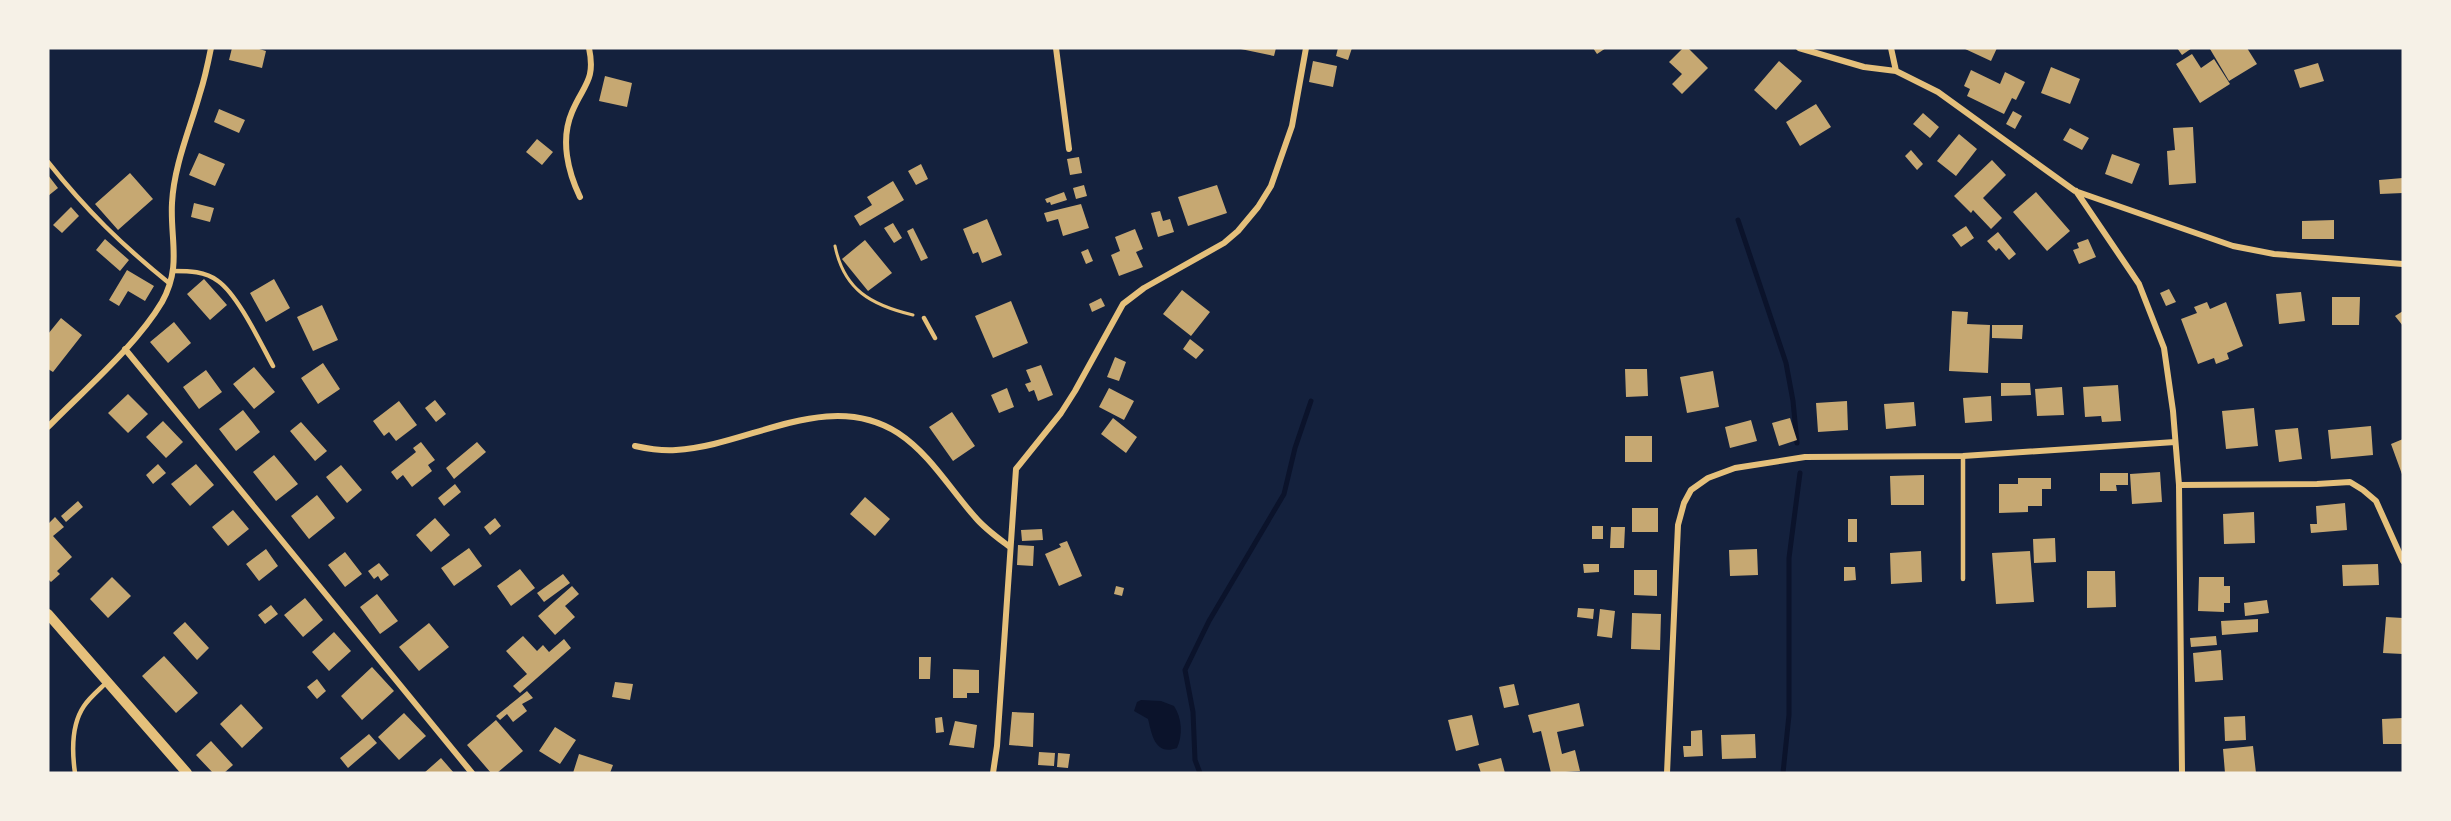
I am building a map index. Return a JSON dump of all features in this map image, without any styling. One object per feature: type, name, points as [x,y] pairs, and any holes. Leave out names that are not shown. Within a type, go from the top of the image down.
[{"type":"street","points":[[48,427],[125,350],[163,300],[173,271],[175,248],[172,203],[183,147],[201,92],[211,48]]},
{"type":"street","points":[[580,197],[572,181],[568,163],[567,129],[572,112],[589,81],[592,65],[589,48]]},
{"type":"street","points":[[1056,48],[1069,149]]},
{"type":"street","points":[[993,773],[998,746],[1016,469],[1061,413],[1123,304],[1144,288],[1224,243],[1238,231],[1258,207],[1271,186],[1292,126],[1306,48]]},
{"type":"street","points":[[1799,48],[1864,66],[1896,71],[1938,92],[2075,191],[2234,246],[2274,254],[2403,264]]},
{"type":"street","points":[[1891,48],[1896,71]]},
{"type":"street","points":[[2075,191],[2139,284],[2164,348],[2179,485],[2182,773]]},
{"type":"street","points":[[125,350],[472,773]]},
{"type":"street","points":[[635,446],[677,450],[709,445],[787,423],[816,418],[858,417],[883,425],[908,440],[928,460],[977,519],[1010,547]]},
{"type":"street","points":[[1667,773],[1678,525],[1684,503],[1691,490],[1708,478],[1735,468],[1804,457],[1963,456],[2175,442]]},
{"type":"street","points":[[2179,485],[2350,482],[2376,501],[2403,561]]},
{"type":"street","points":[[48,614],[187,773]]},
{"type":"lane","points":[[48,162],[77,199],[120,242],[169,283]]},
{"type":"lane","points":[[173,271],[192,271],[219,281],[232,296],[273,366]]},
{"type":"lane","points":[[924,318],[935,338]]},
{"type":"lane","points":[[1963,456],[1963,579]]},
{"type":"lane","points":[[75,773],[74,748],[77,720],[84,706],[107,682]]},
{"type":"path","points":[[836,246],[839,265],[853,286],[892,309],[924,318]]},
{"type":"water","points":[[1141,700],[1161,701],[1174,706],[1181,727],[1177,748],[1164,749],[1156,743],[1148,719],[1134,711],[1137,702]]},
{"type":"building","points":[[232,48],[256,48],[266,51],[262,68],[229,60]]},
{"type":"building","points":[[1236,48],[1276,48],[1274,56]]},
{"type":"building","points":[[1338,48],[1352,48],[1348,60],[1336,56]]},
{"type":"building","points":[[1593,48],[1606,48],[1597,54]]},
{"type":"building","points":[[1683,48],[1688,48],[1708,68],[1682,94],[1672,84],[1682,74],[1669,62]]},
{"type":"building","points":[[1963,48],[1997,48],[1991,61]]},
{"type":"building","points":[[2177,48],[2192,48],[2182,55]]},
{"type":"building","points":[[2211,48],[2247,48],[2257,64],[2229,81]]},
{"type":"building","points":[[2192,54],[2201,68],[2214,59],[2230,84],[2200,103],[2176,64]]},
{"type":"building","points":[[1313,61],[1337,66],[1333,87],[1309,82]]},
{"type":"building","points":[[1779,61],[1802,81],[1776,110],[1754,90]]},
{"type":"building","points":[[2318,63],[2324,81],[2300,88],[2294,70]]},
{"type":"building","points":[[2051,67],[2080,79],[2070,104],[2041,93]]},
{"type":"building","points":[[1971,70],[2000,84],[2005,72],[2025,82],[2016,100],[2012,98],[2004,114],[1967,96],[1970,89],[1964,86]]},
{"type":"building","points":[[605,76],[632,83],[627,107],[599,101]]},
{"type":"building","points":[[1816,104],[1831,127],[1800,146],[1786,122]]},
{"type":"building","points":[[219,109],[245,120],[239,133],[214,122]]},
{"type":"building","points":[[2013,111],[2022,116],[2015,129],[2006,124]]},
{"type":"building","points":[[1923,113],[1939,127],[1930,138],[1913,124]]},
{"type":"building","points":[[2193,127],[2196,183],[2169,185],[2167,151],[2175,150],[2173,128]]},
{"type":"building","points":[[2070,128],[2089,138],[2082,150],[2063,140]]},
{"type":"building","points":[[1959,134],[1977,149],[1956,176],[1937,161]]},
{"type":"building","points":[[537,139],[553,152],[542,165],[526,152]]},
{"type":"building","points":[[1911,150],[1923,164],[1917,170],[1905,156]]},
{"type":"building","points":[[199,153],[225,164],[215,186],[189,175]]},
{"type":"building","points":[[2112,154],[2140,164],[2132,184],[2105,174]]},
{"type":"building","points":[[1079,157],[1082,173],[1070,175],[1067,159]]},
{"type":"building","points":[[1992,160],[2006,175],[1983,198],[2002,218],[1991,229],[1973,210],[1971,213],[1954,196]]},
{"type":"building","points":[[921,164],[928,179],[916,185],[908,171]]},
{"type":"building","points":[[130,173],[153,199],[118,230],[95,204]]},
{"type":"building","points":[[48,175],[58,188],[48,196]]},
{"type":"building","points":[[2403,178],[2403,193],[2380,194],[2379,180]]},
{"type":"building","points":[[893,181],[904,200],[860,226],[854,216],[872,205],[867,197]]},
{"type":"building","points":[[1084,185],[1087,196],[1076,199],[1073,188]]},
{"type":"building","points":[[1217,185],[1227,213],[1188,226],[1178,197]]},
{"type":"building","points":[[1064,192],[1067,200],[1051,205],[1045,199]]},
{"type":"building","points":[[2036,192],[2070,231],[2047,251],[2013,212]]},
{"type":"building","points":[[194,203],[214,208],[210,222],[191,217]]},
{"type":"building","points":[[1081,204],[1089,228],[1063,236],[1058,219],[1047,222],[1044,213]]},
{"type":"building","points":[[71,207],[79,216],[62,233],[53,225]]},
{"type":"building","points":[[1160,211],[1163,221],[1170,219],[1174,232],[1158,237],[1151,213]]},
{"type":"building","points":[[987,219],[1002,255],[982,263],[978,252],[973,254],[963,229]]},
{"type":"building","points":[[2334,220],[2334,239],[2302,239],[2302,221]]},
{"type":"building","points":[[893,223],[902,238],[894,243],[884,228]]},
{"type":"building","points":[[1966,226],[1974,238],[1961,247],[1952,235]]},
{"type":"building","points":[[913,228],[928,258],[921,261],[907,231]]},
{"type":"building","points":[[1135,229],[1143,249],[1136,252],[1143,267],[1119,276],[1111,255],[1120,251],[1115,237]]},
{"type":"building","points":[[1998,232],[2016,254],[2009,260],[1999,248],[1996,251],[1987,241]]},
{"type":"building","points":[[105,239],[129,260],[120,271],[96,250]]},
{"type":"building","points":[[2088,239],[2096,257],[2079,264],[2073,250],[2079,248],[2077,243]]},
{"type":"building","points":[[865,240],[892,273],[868,291],[842,259]]},
{"type":"building","points":[[1088,249],[1093,261],[1086,264],[1081,252]]},
{"type":"building","points":[[127,270],[154,286],[145,301],[128,291],[119,306],[109,300]]},
{"type":"building","points":[[204,279],[227,305],[210,320],[187,294]]},
{"type":"building","points":[[274,279],[290,308],[266,322],[250,293]]},
{"type":"building","points":[[2169,289],[2176,302],[2166,306],[2160,293]]},
{"type":"building","points":[[1182,290],[1210,312],[1191,336],[1163,314]]},
{"type":"building","points":[[2301,292],[2305,321],[2279,324],[2276,294]]},
{"type":"building","points":[[2332,297],[2360,297],[2359,325],[2332,325]]},
{"type":"building","points":[[1101,298],[1105,306],[1092,312],[1089,304]]},
{"type":"building","points":[[1011,301],[1028,343],[993,358],[975,316]]},
{"type":"building","points":[[2207,302],[2210,309],[2226,302],[2243,346],[2227,353],[2229,359],[2216,364],[2214,358],[2198,364],[2181,319],[2197,313],[2194,307]]},
{"type":"building","points":[[322,305],[338,340],[313,351],[297,317]]},
{"type":"building","points":[[1952,311],[1968,312],[1967,324],[1990,325],[1988,373],[1949,371]]},
{"type":"building","points":[[2403,311],[2403,326],[2395,316]]},
{"type":"building","points":[[61,318],[82,335],[53,372],[48,369],[48,334]]},
{"type":"building","points":[[174,322],[191,343],[168,363],[150,342]]},
{"type":"building","points":[[1992,325],[2023,325],[2022,339],[1992,338]]},
{"type":"building","points":[[1190,339],[1204,350],[1196,359],[1183,349]]},
{"type":"building","points":[[1115,357],[1126,362],[1119,381],[1107,377]]},
{"type":"building","points":[[323,363],[340,389],[318,404],[301,378]]},
{"type":"building","points":[[1041,365],[1053,395],[1038,401],[1034,390],[1029,392],[1025,384],[1031,382],[1026,370]]},
{"type":"building","points":[[254,367],[275,392],[254,409],[233,384]]},
{"type":"building","points":[[1625,369],[1647,369],[1648,396],[1626,397]]},
{"type":"building","points":[[206,370],[222,392],[199,409],[183,387]]},
{"type":"building","points":[[1713,371],[1719,407],[1687,413],[1680,377]]},
{"type":"building","points":[[2001,383],[2030,383],[2031,395],[2001,396]]},
{"type":"building","points":[[2118,385],[2121,421],[2102,422],[2101,416],[2085,417],[2083,387]]},
{"type":"building","points":[[2062,387],[2064,415],[2037,416],[2035,389]]},
{"type":"building","points":[[1007,388],[1014,407],[999,413],[991,395]]},
{"type":"building","points":[[1109,388],[1134,401],[1124,420],[1099,407]]},
{"type":"building","points":[[128,394],[148,414],[128,433],[108,413]]},
{"type":"building","points":[[1991,396],[1992,421],[1965,423],[1963,398]]},
{"type":"building","points":[[435,400],[446,414],[436,422],[425,408]]},
{"type":"building","points":[[399,401],[417,425],[396,441],[389,432],[384,436],[373,421]]},
{"type":"building","points":[[1847,401],[1848,430],[1818,432],[1816,403]]},
{"type":"building","points":[[1914,402],[1916,426],[1886,429],[1884,404]]},
{"type":"building","points":[[2254,408],[2258,446],[2226,449],[2222,411]]},
{"type":"building","points":[[243,410],[260,432],[236,451],[219,429]]},
{"type":"building","points":[[952,412],[975,446],[953,461],[929,427]]},
{"type":"building","points":[[1113,418],[1137,437],[1126,453],[1101,434]]},
{"type":"building","points":[[1790,418],[1797,440],[1779,446],[1772,423]]},
{"type":"building","points":[[1751,420],[1757,441],[1730,448],[1725,427]]},
{"type":"building","points":[[163,421],[183,442],[166,458],[146,437]]},
{"type":"building","points":[[301,422],[327,451],[315,461],[290,431]]},
{"type":"building","points":[[2371,426],[2373,455],[2331,459],[2328,430]]},
{"type":"building","points":[[2298,428],[2302,459],[2279,462],[2275,430]]},
{"type":"building","points":[[1625,436],[1652,436],[1652,462],[1625,462]]},
{"type":"building","points":[[2403,439],[2403,477],[2391,444]]},
{"type":"building","points":[[421,442],[435,460],[428,465],[432,471],[412,487],[403,475],[397,480],[391,472],[416,452],[413,448]]},
{"type":"building","points":[[477,442],[486,452],[454,479],[446,468]]},
{"type":"building","points":[[274,455],[298,484],[276,501],[253,472]]},
{"type":"building","points":[[158,464],[166,473],[153,484],[146,475]]},
{"type":"building","points":[[196,464],[214,485],[190,506],[171,484]]},
{"type":"building","points":[[341,465],[362,490],[347,503],[326,477]]},
{"type":"building","points":[[2160,472],[2162,502],[2132,504],[2130,474]]},
{"type":"building","points":[[2100,473],[2128,473],[2128,485],[2116,485],[2117,491],[2100,491]]},
{"type":"building","points":[[1924,475],[1924,505],[1891,505],[1890,476]]},
{"type":"building","points":[[2018,478],[2051,478],[2051,489],[2042,489],[2042,506],[2028,506],[2028,512],[1999,513],[1999,484],[2018,484]]},
{"type":"building","points":[[455,484],[461,492],[444,506],[438,498]]},
{"type":"building","points":[[317,495],[335,518],[309,539],[291,516]]},
{"type":"building","points":[[865,497],[890,519],[875,536],[850,514]]},
{"type":"building","points":[[78,501],[83,507],[66,522],[61,516]]},
{"type":"building","points":[[2345,503],[2347,530],[2311,533],[2310,524],[2317,524],[2316,506]]},
{"type":"building","points":[[1632,508],[1658,508],[1658,532],[1632,532]]},
{"type":"building","points":[[233,510],[249,529],[228,546],[212,527]]},
{"type":"building","points":[[2254,512],[2255,543],[2224,544],[2223,514]]},
{"type":"building","points":[[55,517],[64,527],[53,536],[72,557],[57,571],[60,574],[51,582],[48,579],[48,524]]},
{"type":"building","points":[[435,518],[450,535],[431,552],[416,535]]},
{"type":"building","points":[[495,518],[501,526],[490,535],[484,527]]},
{"type":"building","points":[[1848,519],[1857,519],[1857,542],[1848,542]]},
{"type":"building","points":[[1592,526],[1603,526],[1603,539],[1592,539]]},
{"type":"building","points":[[1611,527],[1625,527],[1624,548],[1610,548]]},
{"type":"building","points":[[1042,529],[1043,540],[1022,541],[1021,530]]},
{"type":"building","points":[[2055,538],[2056,562],[2034,563],[2033,539]]},
{"type":"building","points":[[1067,541],[1082,576],[1059,586],[1045,554],[1061,547],[1059,544]]},
{"type":"building","points":[[1018,545],[1034,546],[1033,566],[1017,565]]},
{"type":"building","points":[[469,548],[482,566],[454,586],[441,568]]},
{"type":"building","points":[[266,549],[278,566],[259,581],[246,564]]},
{"type":"building","points":[[1757,549],[1758,575],[1730,576],[1729,550]]},
{"type":"building","points":[[1921,551],[1922,582],[1891,584],[1890,553]]},
{"type":"building","points":[[2030,551],[2034,602],[1996,604],[1992,553]]},
{"type":"building","points":[[345,552],[362,574],[345,587],[328,565]]},
{"type":"building","points":[[379,563],[389,575],[381,581],[378,576],[374,579],[368,571]]},
{"type":"building","points":[[1583,564],[1599,564],[1599,572],[1584,573]]},
{"type":"building","points":[[2378,564],[2379,585],[2343,586],[2342,565]]},
{"type":"building","points":[[1844,567],[1855,567],[1856,580],[1844,581]]},
{"type":"building","points":[[520,569],[535,588],[511,606],[497,586]]},
{"type":"building","points":[[1634,570],[1657,570],[1657,596],[1634,595]]},
{"type":"building","points":[[2087,571],[2115,571],[2116,607],[2087,608]]},
{"type":"building","points":[[563,574],[570,583],[544,602],[537,593]]},
{"type":"building","points":[[112,577],[131,596],[108,618],[90,599]]},
{"type":"building","points":[[2199,577],[2224,577],[2224,586],[2230,586],[2230,603],[2224,603],[2224,612],[2198,611]]},
{"type":"building","points":[[572,586],[579,594],[565,606],[575,617],[555,635],[538,616]]},
{"type":"building","points":[[1116,586],[1124,588],[1122,596],[1114,594]]},
{"type":"building","points":[[377,594],[398,621],[380,634],[360,607]]},
{"type":"building","points":[[305,598],[323,620],[303,637],[284,615]]},
{"type":"building","points":[[2267,600],[2269,613],[2245,616],[2244,603]]},
{"type":"building","points":[[271,605],[278,614],[265,624],[258,615]]},
{"type":"building","points":[[1578,608],[1594,609],[1593,619],[1577,617]]},
{"type":"building","points":[[1600,609],[1615,611],[1612,638],[1597,636]]},
{"type":"building","points":[[1632,613],[1661,614],[1660,650],[1631,649]]},
{"type":"building","points":[[2386,617],[2403,618],[2403,654],[2383,653]]},
{"type":"building","points":[[2258,619],[2258,632],[2222,635],[2221,621]]},
{"type":"building","points":[[185,622],[209,648],[197,660],[173,633]]},
{"type":"building","points":[[429,623],[449,647],[419,671],[399,647]]},
{"type":"building","points":[[334,632],[351,651],[329,671],[312,652]]},
{"type":"building","points":[[523,636],[537,651],[543,645],[549,652],[564,639],[571,648],[520,693],[513,686],[527,674],[506,651]]},
{"type":"building","points":[[2216,636],[2217,645],[2191,647],[2190,638]]},
{"type":"building","points":[[2221,650],[2223,680],[2195,682],[2193,653]]},
{"type":"building","points":[[164,656],[198,693],[176,713],[142,676]]},
{"type":"building","points":[[919,657],[931,657],[930,679],[919,679]]},
{"type":"building","points":[[372,667],[394,691],[362,720],[341,696]]},
{"type":"building","points":[[953,669],[979,670],[979,693],[967,693],[967,698],[953,698]]},
{"type":"building","points":[[317,679],[326,691],[317,699],[307,687]]},
{"type":"building","points":[[615,682],[633,684],[630,700],[612,697]]},
{"type":"building","points":[[1514,684],[1519,705],[1504,708],[1499,687]]},
{"type":"building","points":[[527,691],[533,698],[522,704],[527,711],[513,722],[507,714],[500,720],[496,716]]},
{"type":"building","points":[[1579,703],[1584,726],[1557,732],[1562,754],[1575,750],[1580,771],[1551,773],[1541,731],[1533,733],[1528,715]]},
{"type":"building","points":[[241,704],[263,728],[242,748],[220,724]]},
{"type":"building","points":[[1012,712],[1034,713],[1033,747],[1009,745]]},
{"type":"building","points":[[404,713],[426,736],[399,760],[378,737]]},
{"type":"building","points":[[1472,715],[1479,745],[1456,751],[1448,720]]},
{"type":"building","points":[[2245,716],[2246,740],[2225,741],[2224,717]]},
{"type":"building","points":[[942,717],[944,732],[936,733],[935,718]]},
{"type":"building","points":[[2403,718],[2403,744],[2383,744],[2382,719]]},
{"type":"building","points":[[496,720],[523,751],[497,773],[491,773],[467,745]]},
{"type":"building","points":[[955,721],[977,725],[974,748],[949,745]]},
{"type":"building","points":[[555,727],[576,740],[560,764],[539,751]]},
{"type":"building","points":[[1702,730],[1703,756],[1684,757],[1683,746],[1691,746],[1691,731]]},
{"type":"building","points":[[369,734],[377,743],[348,768],[340,758]]},
{"type":"building","points":[[1755,734],[1756,758],[1722,759],[1721,735]]},
{"type":"building","points":[[211,741],[233,765],[224,773],[213,773],[196,755]]},
{"type":"building","points":[[2253,746],[2256,773],[2225,773],[2223,749]]},
{"type":"building","points":[[1039,752],[1055,753],[1054,766],[1038,765]]},
{"type":"building","points":[[1058,753],[1070,754],[1068,768],[1057,767]]},
{"type":"building","points":[[579,754],[613,765],[610,773],[573,773]]},
{"type":"building","points":[[441,758],[454,773],[424,773]]},
{"type":"building","points":[[1501,758],[1505,773],[1481,773],[1478,764]]},
{"type":"waterway","points":[[1738,220],[1786,363],[1797,443]]},
{"type":"waterway","points":[[1200,773],[1195,760],[1193,712],[1185,670],[1209,621],[1284,494],[1295,448],[1311,401]]},
{"type":"waterway","points":[[1783,773],[1789,715],[1789,558],[1800,473]]}]
